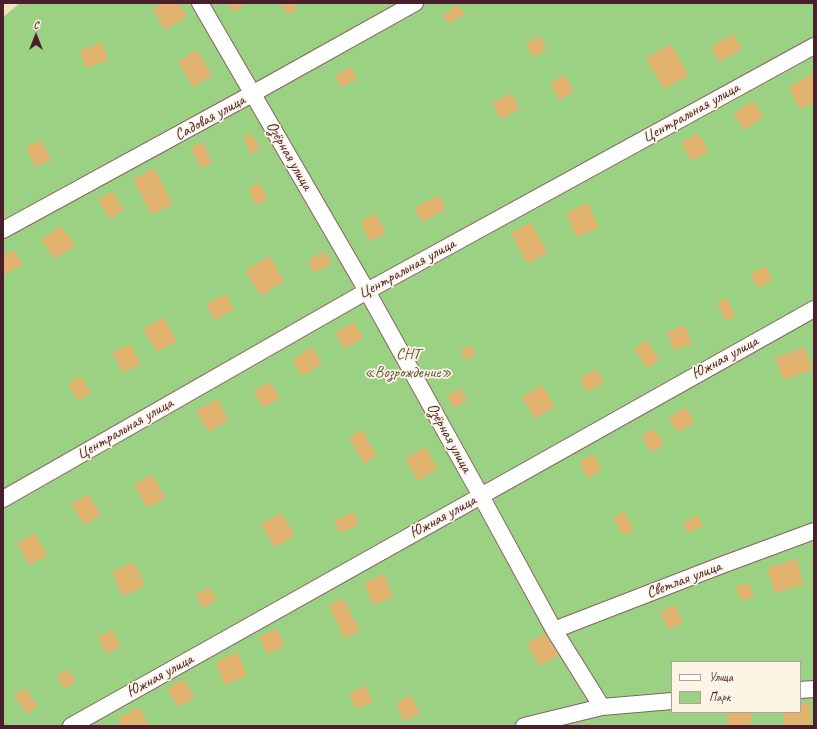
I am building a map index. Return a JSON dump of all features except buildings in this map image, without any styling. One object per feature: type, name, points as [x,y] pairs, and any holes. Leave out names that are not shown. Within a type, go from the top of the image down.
[{"type":"street","name":"Озёрная улица","points":[[200,3],[367,291],[554,630],[602,706]]},
{"type":"street","name":"Садовая улица","points":[[3,230],[416,3]]},
{"type":"street","name":"Центральная улица","points":[[3,499],[367,291],[814,46]]},
{"type":"street","name":"Южная улица","points":[[71,726],[814,309]]},
{"type":"street","name":"Светлая улица","points":[[554,630],[814,531]]},
{"type":"street","points":[[801,690],[814,689]]},
{"type":"street","points":[[524,726],[602,706],[671,701]]},
{"type":"green space","name":"СНТ «Возрождение»","points":[[20,3],[814,3],[814,726],[3,726],[3,17]]}]
